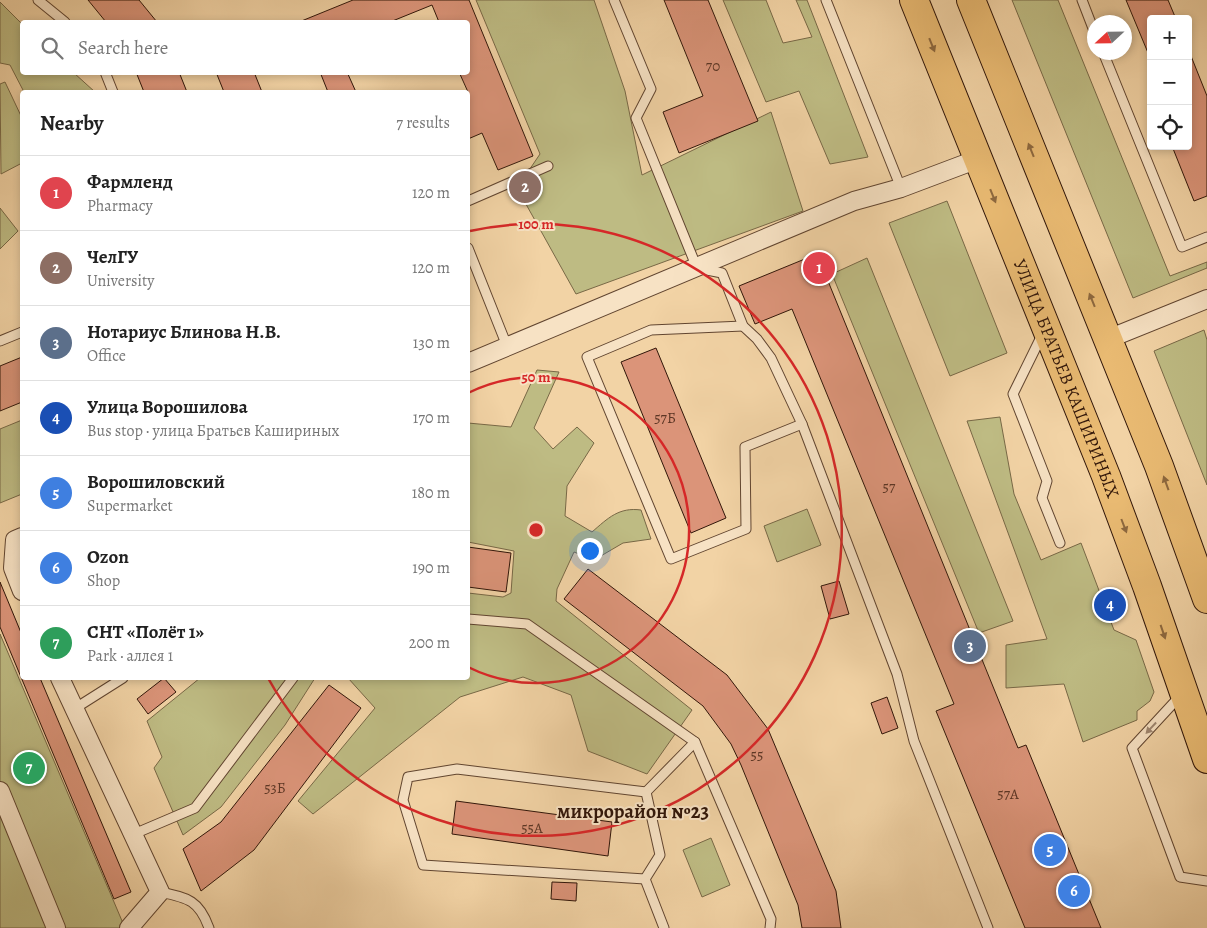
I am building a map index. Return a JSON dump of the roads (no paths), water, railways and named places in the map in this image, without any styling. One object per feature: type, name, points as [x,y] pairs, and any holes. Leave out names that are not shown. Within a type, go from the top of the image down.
[{"type":"main road","name":"УЛИЦА БРАТЬЕВ КАШИРИНЫХ","points":[[914,0],[1109,485],[1207,759]]},
{"type":"main road","points":[[971,0],[1160,466],[1207,599]]},
{"type":"street","points":[[470,361],[854,201],[902,188],[978,158]]},
{"type":"street","points":[[1108,339],[1207,299]]},
{"type":"street","points":[[20,538],[15,540],[13,568],[20,586]]},
{"type":"street","points":[[61,680],[160,892],[129,928]]},
{"type":"street","points":[[0,791],[56,928]]},
{"type":"lane","points":[[38,0],[63,20]]},
{"type":"lane","points":[[614,0],[651,89],[636,118],[697,268],[722,273],[744,326],[758,339],[771,358],[802,424],[897,674],[914,741],[988,928]]},
{"type":"lane","points":[[826,0],[902,188]]},
{"type":"lane","points":[[1082,0],[1088,15]]},
{"type":"lane","points":[[1106,60],[1182,247],[1207,237]]},
{"type":"lane","points":[[105,75],[112,90]]},
{"type":"lane","points":[[470,200],[548,166]]},
{"type":"lane","points":[[470,253],[507,346]]},
{"type":"lane","points":[[744,326],[651,330],[587,357],[671,559],[746,529],[745,448],[802,424]]},
{"type":"lane","points":[[1046,326],[1013,394],[1046,481],[1042,498],[1060,543]]},
{"type":"lane","points":[[0,341],[20,333]]},
{"type":"lane","points":[[470,619],[527,624],[695,742],[771,919],[770,928]]},
{"type":"lane","points":[[74,709],[121,680]]},
{"type":"lane","points":[[134,834],[195,808],[292,680]]},
{"type":"lane","points":[[1184,692],[1132,748],[1180,877],[1207,881]]},
{"type":"lane","points":[[646,792],[695,742]]},
{"type":"lane","points":[[645,879],[423,865],[403,800],[408,777],[457,769],[646,792]]},
{"type":"lane","points":[[645,879],[660,855],[646,792]]},
{"type":"lane","points":[[645,879],[664,928]]},
{"type":"lane","points":[[160,892],[189,898],[204,913],[209,928]]},
{"type":"place","name":"ЧелГУ","points":[[525,187]]},
{"type":"place","name":"Фармленд","points":[[819,268]]},
{"type":"place","name":"Улица Ворошилова","points":[[1110,605]]},
{"type":"place","name":"Нотариус Блинова Н.В.","points":[[970,646]]},
{"type":"place","name":"СНТ «Полёт 1»","points":[[29,768]]},
{"type":"place","name":"Ворошиловский","points":[[1050,850]]},
{"type":"place","name":"Ozon","points":[[1074,891]]},
{"type":"district","name":"микрорайон №23","points":[[633,811]]}]
